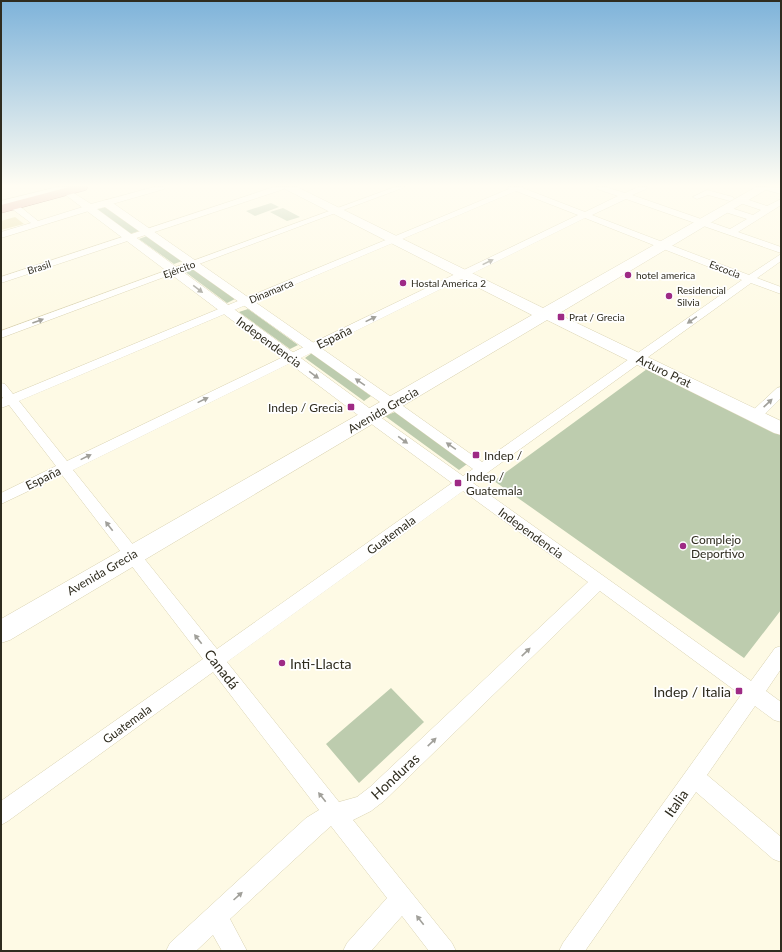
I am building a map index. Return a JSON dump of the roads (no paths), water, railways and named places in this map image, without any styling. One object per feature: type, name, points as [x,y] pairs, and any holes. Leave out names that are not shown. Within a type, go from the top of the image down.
[{"type":"main road","name":"Arturo Prat","points":[[385,231],[781,429]]},
{"type":"main road","name":"Avenida Grecia","points":[[1,619],[129,551],[681,231]]},
{"type":"main road","name":"Avenida Grecia","points":[[1,632],[129,551]]},
{"type":"street","points":[[1,235],[13,231]]},
{"type":"street","name":"Independencia","points":[[121,231],[462,484],[781,713]]},
{"type":"street","name":"Brasil","points":[[1,280],[145,231]]},
{"type":"street","name":"Independencia","points":[[147,231],[483,469]]},
{"type":"street","name":"Ejército","points":[[1,335],[280,231]]},
{"type":"street","name":"Dinamarca","points":[[4,397],[246,302],[413,231]]},
{"type":"street","name":"España","points":[[1,499],[551,231]]},
{"type":"street","name":"Escocia","points":[[627,231],[781,291]]},
{"type":"street","points":[[726,231],[781,250]]},
{"type":"street","name":"Guatemala","points":[[1,814],[637,358],[781,257]]},
{"type":"street","points":[[755,416],[781,391]]},
{"type":"street","name":"Canadá","points":[[4,397],[64,468],[444,951]]},
{"type":"street","name":"Honduras","points":[[178,951],[314,826],[325,818],[351,810],[364,804],[376,794],[599,582]]},
{"type":"street","name":"Italia","points":[[571,951],[781,654]]},
{"type":"street","points":[[694,777],[781,851]]},
{"type":"street","points":[[355,951],[403,898]]},
{"type":"street","points":[[215,917],[235,951]]},
{"type":"place","name":"hotel america","points":[[628,275]]},
{"type":"place","name":"Hostal America 2","points":[[403,283]]},
{"type":"place","name":"Residencial Silvia","points":[[669,296]]},
{"type":"place","name":"Prat / Grecia","points":[[561,317]]},
{"type":"place","name":"Indep / Grecia","points":[[351,407]]},
{"type":"place","name":"Indep /","points":[[476,455]]},
{"type":"place","name":"Indep / Guatemala","points":[[458,483]]},
{"type":"place","name":"Complejo Deportivo","points":[[683,546]]},
{"type":"place","name":"Inti-Llacta","points":[[282,663]]},
{"type":"place","name":"Indep / Italia","points":[[739,691]]}]
